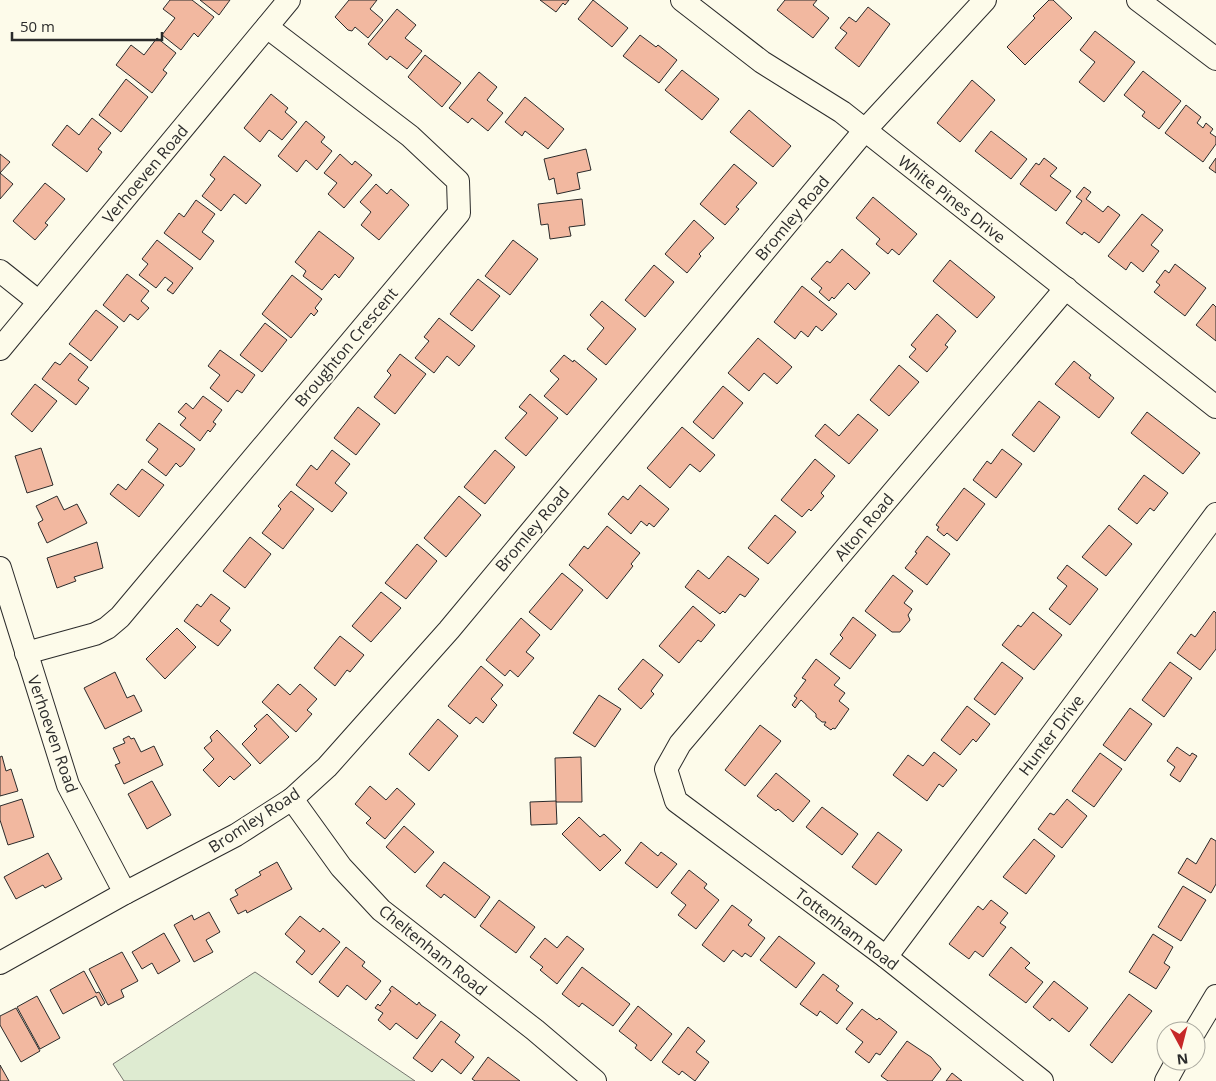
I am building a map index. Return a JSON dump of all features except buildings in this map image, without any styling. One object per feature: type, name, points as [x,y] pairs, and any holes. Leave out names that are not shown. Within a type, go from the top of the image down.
[{"type":"street","name":"Verhoeven Road","points":[[0,349],[289,0]]},
{"type":"street","name":"White Pines Drive","points":[[682,0],[762,62],[842,112],[1216,407]]},
{"type":"street","name":"Bromley Road","points":[[0,963],[125,893],[236,835],[292,799],[327,768],[449,630],[865,130],[985,0]]},
{"type":"street","points":[[1138,0],[1216,59]]},
{"type":"street","name":"Broughton Crescent","points":[[26,653],[95,634],[107,628],[120,617],[459,213],[458,180],[410,136],[267,28]]},
{"type":"street","points":[[0,271],[38,302]]},
{"type":"street","name":"Alton Road","points":[[666,769],[680,744],[1066,288]]},
{"type":"street","name":"Hunter Drive","points":[[886,957],[1216,514]]},
{"type":"street","name":"Verhoeven Road","points":[[0,568],[68,786],[125,893]]},
{"type":"street","name":"Tottenham Road","points":[[666,769],[676,802],[886,957],[1042,1081]]},
{"type":"street","name":"Cheltenham Road","points":[[292,799],[341,867],[382,910],[535,1030],[595,1081]]},
{"type":"street","points":[[1201,1021],[1216,996]]},
{"type":"green space","points":[[255,972],[415,1081],[124,1081],[113,1064]]}]
